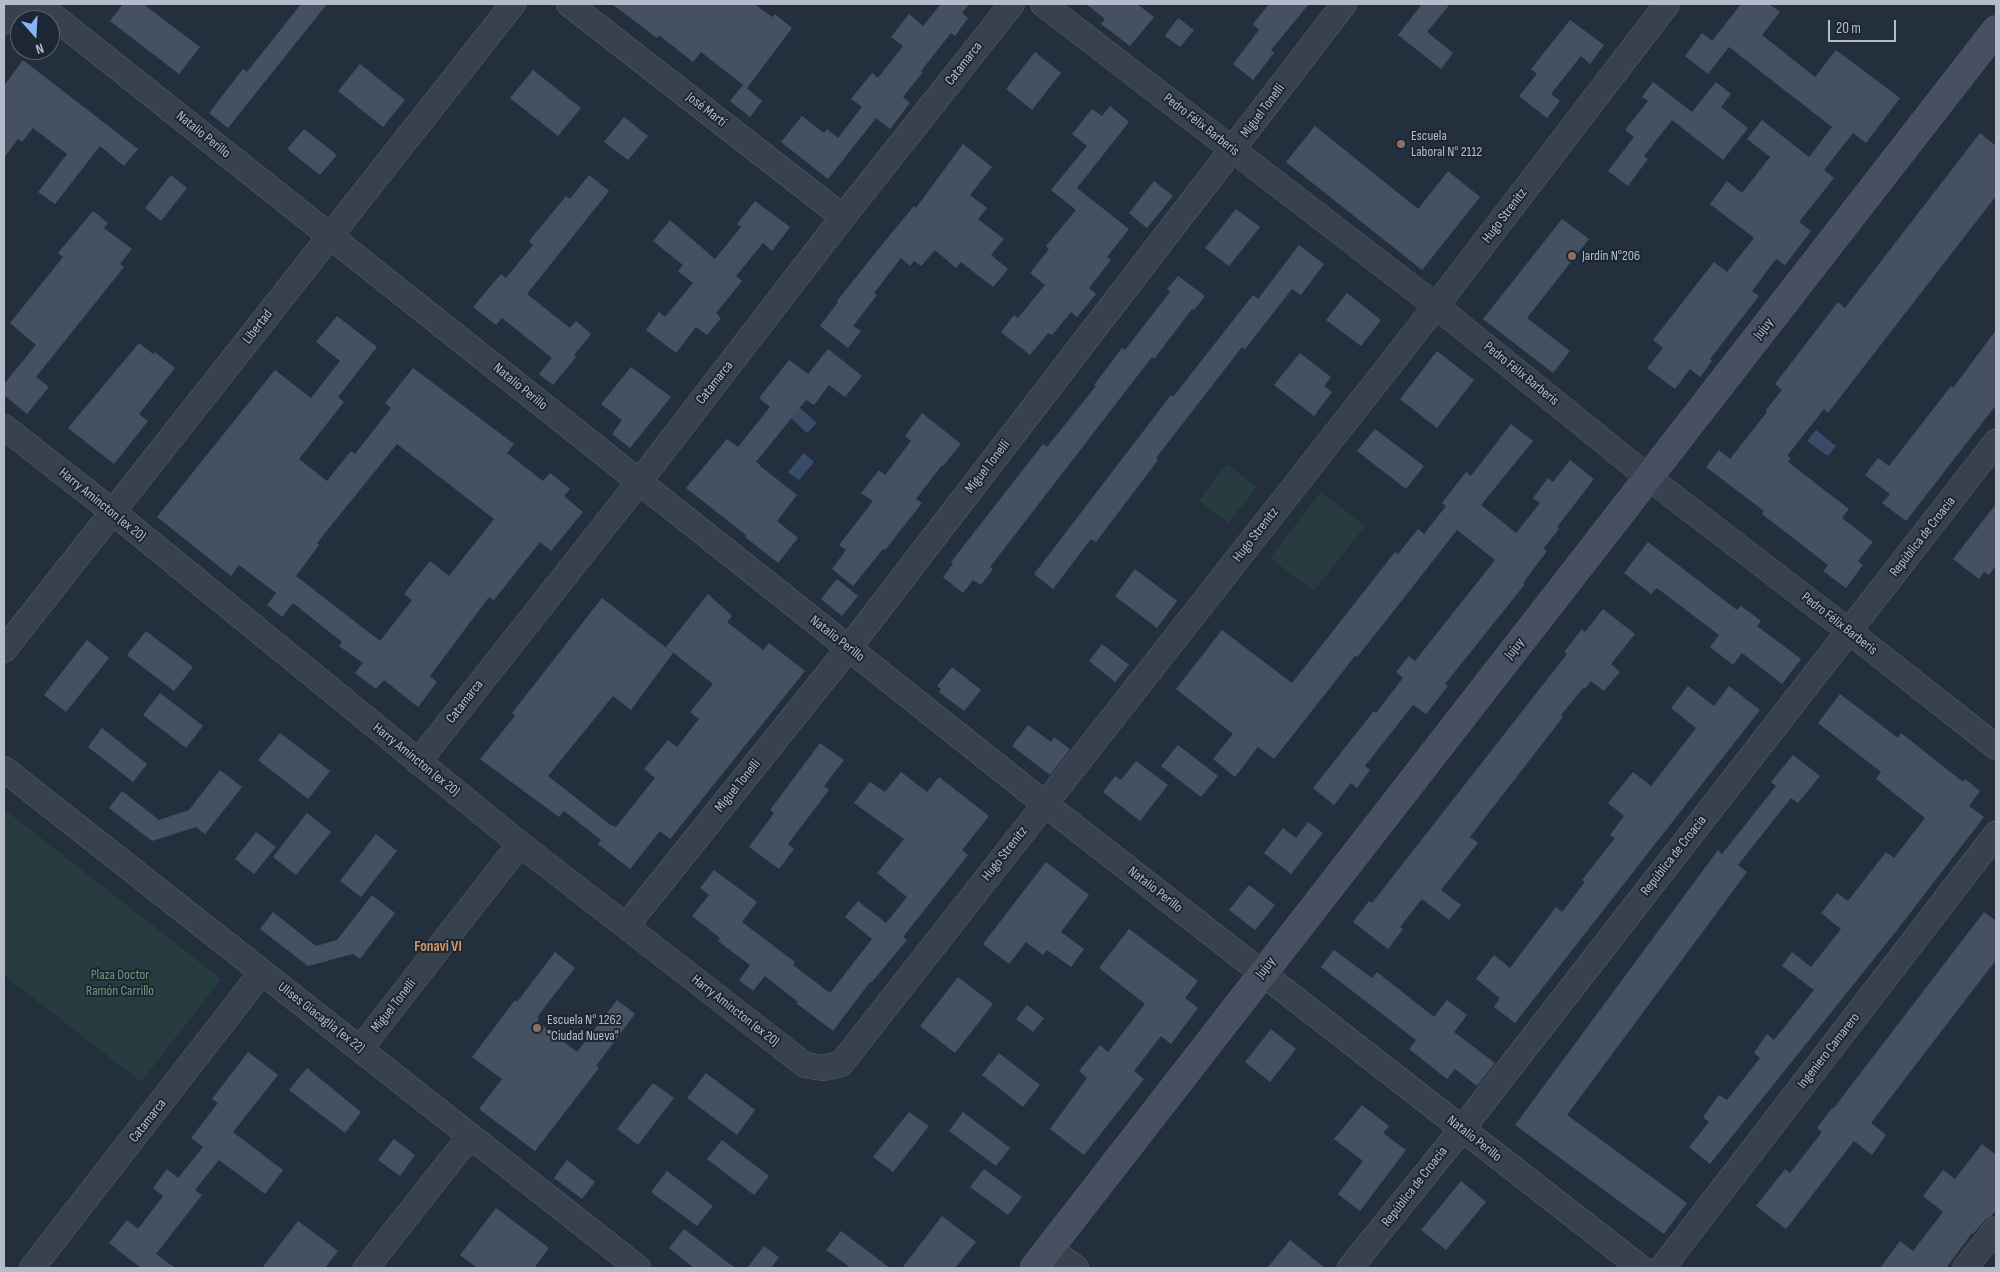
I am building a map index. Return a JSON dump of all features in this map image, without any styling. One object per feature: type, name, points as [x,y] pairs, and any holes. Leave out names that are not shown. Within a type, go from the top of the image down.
[{"type":"main road","name":"Jujuy","points":[[1042,1258],[1996,30]]},
{"type":"street","points":[[4,22],[18,4]]},
{"type":"street","name":"Natalio Perillo","points":[[38,4],[848,649],[1641,1268]]},
{"type":"street","name":"Libertad","points":[[4,650],[513,4]]},
{"type":"street","name":"José Martí","points":[[569,4],[844,217]]},
{"type":"street","name":"Catamarca","points":[[418,762],[1012,4]]},
{"type":"street","name":"Pedro Félix Barberis","points":[[1043,4],[1436,306],[1649,478],[1996,747]]},
{"type":"street","name":"Miguel Tonelli","points":[[626,926],[848,649],[1344,4]]},
{"type":"street","name":"Hugo Strenitz","points":[[840,1064],[1436,306],[1667,4]]},
{"type":"street","name":"Harry Amincton (ex 20)","points":[[4,427],[113,512],[520,844],[805,1065],[823,1068],[840,1064]]},
{"type":"street","name":"República de Croacia","points":[[1350,1268],[1462,1128],[1850,632],[1996,442]]},
{"type":"street","name":"Ulises Giacaglia (ex 22)","points":[[4,769],[638,1268]]},
{"type":"street","name":"Ingeniero Camarero","points":[[1662,1268],[1996,834]]},
{"type":"street","name":"Miguel Tonelli","points":[[360,1049],[520,844]]},
{"type":"street","name":"Catamarca","points":[[32,1268],[262,972]]},
{"type":"street","points":[[366,1268],[470,1136]]},
{"type":"street","points":[[1965,1268],[1996,1229]]},
{"type":"street","points":[[1042,1258],[1076,1268]]},
{"type":"green space","points":[[1227,464],[1257,487],[1228,523],[1199,500]]},
{"type":"green space","points":[[1321,492],[1365,526],[1314,591],[1270,558]]},
{"type":"green space","name":"Plaza Doctor Ramón Carrillo","points":[[4,809],[221,979],[141,1082],[4,975]]},
{"type":"water","points":[[798,406],[817,423],[807,433],[789,416]]},
{"type":"water","points":[[1816,430],[1836,446],[1828,456],[1807,441]]},
{"type":"water","points":[[804,453],[814,462],[799,480],[788,472]]},
{"type":"building","points":[[123,4],[143,4],[200,47],[179,74],[110,21]]},
{"type":"building","points":[[301,4],[327,4],[228,128],[209,113],[243,69],[247,72]]},
{"type":"building","points":[[612,4],[754,4],[772,17],[775,14],[792,28],[747,88],[701,52],[693,62],[659,35],[657,38]]},
{"type":"building","points":[[941,4],[969,4],[962,13],[968,18],[955,36],[951,33],[921,71],[923,72],[903,97],[910,103],[890,129],[876,118],[828,179],[781,142],[802,116],[824,133],[827,129],[838,138],[862,107],[851,99],[872,73],[878,78],[903,46],[891,37],[909,14],[923,26]]},
{"type":"building","points":[[1086,4],[1137,4],[1154,17],[1130,46],[1101,24],[1105,19]]},
{"type":"building","points":[[1269,4],[1309,4],[1271,50],[1274,53],[1253,80],[1233,64],[1259,30],[1253,24]]},
{"type":"building","points":[[1422,4],[1450,4],[1427,32],[1453,53],[1441,69],[1398,35]]},
{"type":"building","points":[[1741,4],[1769,4],[1780,12],[1762,35],[1815,77],[1836,50],[1900,98],[1866,143],[1853,133],[1824,170],[1834,178],[1799,222],[1811,231],[1785,265],[1776,259],[1752,291],[1759,296],[1710,359],[1712,361],[1700,377],[1690,369],[1675,389],[1647,368],[1663,348],[1653,340],[1714,262],[1727,272],[1754,238],[1710,204],[1727,181],[1742,193],[1770,157],[1747,139],[1762,120],[1809,157],[1832,127],[1729,47],[1708,74],[1685,56],[1702,33],[1712,41]]},
{"type":"building","points":[[1178,18],[1194,30],[1180,47],[1165,36]]},
{"type":"building","points":[[1570,20],[1604,45],[1590,64],[1581,56],[1551,94],[1560,101],[1547,118],[1519,96],[1537,74],[1531,69]]},
{"type":"building","points":[[1035,52],[1061,73],[1032,110],[1006,89]]},
{"type":"building","points":[[23,60],[138,149],[124,166],[100,146],[55,204],[38,192],[67,154],[33,128],[22,142],[18,139],[4,158],[4,86]]},
{"type":"building","points":[[360,64],[405,100],[383,127],[338,91]]},
{"type":"building","points":[[533,70],[581,108],[558,136],[510,98]]},
{"type":"building","points":[[1653,82],[1692,112],[1716,82],[1731,94],[1721,107],[1748,128],[1723,160],[1672,120],[1644,156],[1648,159],[1628,186],[1608,171],[1634,137],[1625,130],[1648,101],[1642,97]]},
{"type":"building","points":[[743,85],[762,101],[750,117],[730,101]]},
{"type":"building","points":[[1110,106],[1129,122],[1077,188],[1129,229],[1107,257],[1111,260],[1089,288],[1096,294],[1077,317],[1071,312],[1052,335],[1048,333],[1030,355],[1001,332],[1014,315],[1018,318],[1045,285],[1030,273],[1049,249],[1046,246],[1076,210],[1051,190],[1087,146],[1072,134],[1092,109],[1102,116]]},
{"type":"building","points":[[624,117],[648,136],[628,160],[604,142]]},
{"type":"building","points":[[1315,126],[1418,209],[1448,171],[1480,197],[1422,270],[1286,162]]},
{"type":"building","points":[[304,129],[337,155],[320,175],[287,149]]},
{"type":"building","points":[[1980,133],[1996,146],[1996,196],[1828,413],[1824,409],[1787,456],[1791,458],[1788,462],[1849,509],[1842,518],[1873,542],[1858,561],[1863,565],[1846,588],[1823,571],[1828,565],[1762,514],[1764,511],[1706,467],[1719,450],[1730,459],[1782,390],[1775,384],[1838,302],[1845,308]]},
{"type":"building","points":[[963,144],[992,167],[970,195],[987,208],[978,219],[1004,239],[991,255],[1008,269],[993,287],[961,262],[956,268],[935,250],[921,266],[914,261],[910,266],[901,258],[874,293],[877,295],[853,326],[861,331],[848,348],[820,326],[837,301],[876,252],[914,206],[916,208]]},
{"type":"building","points":[[171,175],[187,188],[161,221],[145,208]]},
{"type":"building","points":[[589,175],[609,191],[527,294],[570,328],[576,321],[591,334],[574,355],[576,357],[553,385],[539,374],[552,358],[502,318],[496,325],[473,307],[501,274],[506,278],[533,245],[529,241],[566,196],[570,199]]},
{"type":"building","points":[[1154,181],[1173,196],[1147,228],[1129,213]]},
{"type":"building","points":[[755,201],[790,227],[772,251],[763,243],[736,276],[742,281],[716,313],[721,318],[707,335],[696,327],[676,353],[646,330],[659,312],[665,317],[693,283],[678,271],[683,265],[653,241],[670,220],[715,259],[741,227],[737,224]]},
{"type":"building","points":[[1236,209],[1260,227],[1229,266],[1205,248]]},
{"type":"building","points":[[93,211],[108,223],[104,228],[132,249],[120,264],[124,267],[36,377],[49,387],[27,414],[4,395],[4,384],[36,345],[10,323],[63,257],[58,253]]},
{"type":"building","points":[[1562,219],[1589,239],[1527,318],[1570,351],[1553,373],[1483,319]]},
{"type":"building","points":[[1299,245],[1324,264],[1301,295],[1292,289],[1245,349],[1242,347],[1156,458],[1158,460],[1096,542],[1091,539],[1053,589],[1034,574],[1171,395],[1173,397],[1253,295],[1258,299]]},
{"type":"building","points":[[1178,276],[1205,296],[1194,310],[1192,309],[1154,359],[1152,357],[990,567],[993,569],[981,585],[973,580],[963,593],[943,577],[953,564],[951,562],[1043,444],[1047,447],[1096,386],[1094,385],[1122,348],[1125,350],[1170,292],[1167,289]]},
{"type":"building","points":[[1347,293],[1381,320],[1361,346],[1326,320]]},
{"type":"building","points":[[337,316],[377,347],[338,397],[344,402],[299,459],[327,481],[351,451],[355,454],[391,408],[385,403],[413,368],[514,444],[507,453],[543,481],[550,473],[570,489],[564,496],[583,512],[551,551],[540,542],[494,600],[489,597],[430,676],[437,682],[418,707],[384,680],[376,689],[355,673],[363,663],[339,646],[342,642],[293,603],[282,617],[267,605],[276,593],[239,565],[231,576],[157,517],[275,370],[311,398],[340,361],[316,342]],"holes":[[[397,444],[494,519],[449,576],[430,561],[404,594],[412,600],[380,641],[296,576],[319,545],[317,543]]]},
{"type":"building","points":[[1996,330],[1996,405],[1906,521],[1882,503],[1890,494],[1865,475],[1878,458],[1889,466],[1951,386],[1953,388]]},
{"type":"building","points":[[139,343],[153,354],[155,352],[175,368],[139,414],[148,421],[114,464],[68,428]]},
{"type":"building","points":[[828,349],[862,376],[845,397],[829,385],[814,405],[806,400],[756,462],[797,495],[777,521],[798,538],[778,563],[686,488],[727,439],[738,447],[770,407],[759,398],[789,360],[808,374]]},
{"type":"building","points":[[1437,351],[1474,380],[1437,428],[1400,399]]},
{"type":"building","points":[[1300,353],[1331,377],[1324,386],[1332,392],[1314,416],[1274,385]]},
{"type":"building","points":[[631,367],[671,397],[630,448],[612,434],[622,420],[601,404]]},
{"type":"building","points":[[922,413],[961,444],[916,499],[922,503],[885,550],[883,549],[853,586],[832,569],[846,550],[839,545],[873,501],[861,493],[879,470],[885,475],[911,441],[905,436]]},
{"type":"building","points":[[1511,424],[1533,441],[1481,505],[1516,533],[1540,503],[1533,498],[1548,478],[1553,482],[1570,460],[1594,479],[1557,527],[1559,529],[1543,549],[1547,551],[1523,583],[1525,584],[1445,684],[1448,686],[1426,714],[1413,705],[1365,766],[1370,770],[1357,788],[1351,783],[1334,805],[1313,788],[1374,711],[1376,713],[1403,678],[1396,672],[1409,656],[1415,661],[1495,560],[1457,530],[1274,759],[1258,747],[1235,777],[1213,759],[1233,734],[1176,689],[1222,630],[1292,683],[1395,552],[1398,554],[1418,529],[1424,534],[1446,506],[1442,503],[1466,472],[1471,476]]},
{"type":"building","points":[[1375,429],[1424,466],[1406,489],[1357,451]]},
{"type":"building","points":[[1996,504],[1996,565],[1989,575],[1984,572],[1979,579],[1953,559]]},
{"type":"building","points":[[1648,542],[1737,610],[1741,606],[1761,621],[1757,626],[1801,659],[1782,684],[1742,653],[1733,665],[1710,647],[1719,635],[1657,588],[1651,594],[1624,573]]},
{"type":"building","points":[[1135,569],[1177,601],[1157,628],[1115,596]]},
{"type":"building","points":[[837,579],[858,596],[842,616],[821,599]]},
{"type":"building","points":[[708,594],[732,616],[727,622],[763,650],[769,643],[805,671],[670,839],[660,831],[630,869],[598,844],[601,840],[564,811],[559,817],[480,759],[515,716],[512,713],[602,598],[673,653],[631,710],[613,696],[548,776],[612,826],[616,827],[655,778],[644,769],[668,740],[677,747],[699,719],[690,712],[713,684],[666,647]]},
{"type":"building","points":[[1603,609],[1635,634],[1611,664],[1620,672],[1604,691],[1591,681],[1585,689],[1584,687],[1470,837],[1478,843],[1441,890],[1461,905],[1449,920],[1422,899],[1400,927],[1403,929],[1388,949],[1353,922],[1369,901],[1372,903],[1567,654],[1564,652],[1582,629],[1585,632]]},
{"type":"building","points":[[146,631],[193,667],[174,691],[127,655]]},
{"type":"building","points":[[87,640],[109,658],[66,712],[44,695]]},
{"type":"building","points":[[1102,644],[1129,665],[1115,682],[1089,661]]},
{"type":"building","points":[[952,667],[981,690],[964,711],[939,692],[941,689],[937,686]]},
{"type":"building","points":[[1688,686],[1714,706],[1729,686],[1760,710],[1515,1023],[1494,1007],[1500,998],[1476,979],[1494,955],[1510,968],[1556,907],[1562,912],[1585,882],[1582,880],[1615,838],[1610,835],[1624,816],[1608,803],[1633,772],[1651,786],[1696,728],[1671,708]]},
{"type":"building","points":[[160,693],[203,726],[186,748],[143,715]]},
{"type":"building","points":[[1840,694],[1898,738],[1901,733],[1963,782],[1965,779],[1980,791],[1969,806],[1984,817],[1897,930],[1710,1164],[1689,1147],[1709,1122],[1703,1117],[1719,1095],[1727,1100],[1760,1058],[1754,1053],[1767,1034],[1774,1040],[1814,990],[1782,966],[1792,952],[1811,967],[1841,929],[1821,913],[1837,893],[1848,901],[1886,852],[1894,858],[1925,818],[1876,779],[1881,772],[1818,723]]},
{"type":"building","points":[[1028,725],[1051,742],[1054,737],[1070,749],[1050,775],[1012,746]]},
{"type":"building","points":[[102,728],[147,764],[133,782],[88,747]]},
{"type":"building","points":[[280,733],[330,771],[308,799],[258,760]]},
{"type":"building","points":[[820,743],[844,760],[824,786],[829,790],[788,844],[794,849],[779,869],[749,847],[774,813],[770,810]]},
{"type":"building","points":[[1178,745],[1218,776],[1201,797],[1161,766]]},
{"type":"building","points":[[1793,755],[1820,776],[1798,803],[1791,798],[1738,865],[1747,872],[1567,1115],[1687,1203],[1664,1234],[1515,1125],[1718,850],[1722,854],[1776,786],[1771,782]]},
{"type":"building","points":[[1136,761],[1168,785],[1140,821],[1103,792],[1115,776],[1121,780]]},
{"type":"building","points":[[220,770],[242,787],[205,834],[196,827],[152,841],[109,808],[122,791],[159,820],[189,810]]},
{"type":"building","points":[[901,772],[927,792],[939,777],[989,816],[962,850],[968,855],[903,937],[907,940],[870,982],[833,1031],[765,976],[753,991],[739,980],[750,965],[718,941],[720,938],[692,916],[709,895],[700,888],[714,870],[757,902],[742,922],[795,962],[793,965],[830,993],[872,939],[845,917],[858,901],[886,923],[907,897],[877,873],[904,839],[854,803],[870,782],[885,792]]},
{"type":"building","points":[[307,813],[331,832],[296,875],[273,857]]},
{"type":"building","points":[[1308,822],[1323,833],[1291,874],[1264,853],[1283,828],[1296,838]]},
{"type":"building","points":[[256,832],[276,847],[254,874],[235,859]]},
{"type":"building","points":[[376,834],[397,851],[361,897],[340,881]]},
{"type":"building","points":[[1046,862],[1089,895],[1061,932],[1084,949],[1071,967],[1047,950],[1043,955],[1026,942],[1009,964],[983,944]]},
{"type":"building","points":[[1249,885],[1275,905],[1255,930],[1229,910]]},
{"type":"building","points":[[372,895],[395,913],[360,959],[353,954],[308,966],[260,929],[273,912],[316,946],[337,940]]},
{"type":"building","points":[[1984,912],[1996,921],[1996,960],[1871,1123],[1886,1135],[1872,1155],[1854,1141],[1786,1229],[1756,1206],[1785,1169],[1790,1173],[1822,1132],[1817,1128]]},
{"type":"building","points":[[1129,929],[1198,981],[1185,998],[1198,1008],[1171,1044],[1161,1036],[1134,1071],[1144,1079],[1084,1155],[1050,1129],[1087,1078],[1079,1071],[1100,1045],[1108,1052],[1145,1004],[1099,968]]},
{"type":"building","points":[[1334,950],[1372,978],[1377,972],[1434,1017],[1447,1000],[1467,1015],[1454,1032],[1495,1063],[1477,1086],[1455,1069],[1447,1079],[1409,1049],[1416,1040],[1321,967]]},
{"type":"building","points":[[555,952],[575,968],[537,1017],[539,1018],[537,1021],[577,1052],[617,1000],[635,1014],[596,1066],[599,1068],[535,1151],[479,1109],[502,1079],[472,1057],[515,1000],[517,1002]]},
{"type":"building","points":[[958,977],[993,1004],[955,1053],[920,1026]]},
{"type":"building","points":[[1027,1005],[1044,1018],[1033,1032],[1016,1019]]},
{"type":"building","points":[[1271,1029],[1296,1049],[1270,1082],[1245,1062]]},
{"type":"building","points":[[248,1052],[278,1075],[233,1132],[283,1170],[265,1194],[219,1160],[195,1190],[202,1195],[156,1254],[175,1268],[141,1268],[109,1243],[127,1220],[138,1229],[163,1196],[153,1188],[167,1169],[178,1178],[203,1147],[191,1138],[218,1103],[212,1099]]},
{"type":"building","points":[[999,1053],[1040,1085],[1023,1107],[982,1075]]},
{"type":"building","points":[[307,1068],[361,1112],[345,1133],[289,1090]]},
{"type":"building","points":[[706,1073],[755,1110],[737,1135],[687,1098]]},
{"type":"building","points":[[653,1083],[674,1098],[638,1145],[617,1129]]},
{"type":"building","points":[[1362,1105],[1389,1126],[1383,1133],[1406,1150],[1360,1211],[1338,1194],[1363,1161],[1334,1139]]},
{"type":"building","points":[[909,1112],[929,1126],[893,1172],[873,1157]]},
{"type":"building","points":[[963,1112],[1010,1148],[996,1166],[949,1131]]},
{"type":"building","points":[[394,1139],[415,1155],[400,1176],[378,1160]]},
{"type":"building","points":[[722,1140],[769,1176],[754,1195],[707,1159]]},
{"type":"building","points":[[1982,1144],[1996,1155],[1996,1210],[1992,1215],[1972,1233],[1946,1268],[1880,1268],[1900,1241],[1913,1251],[1943,1212],[1923,1196],[1943,1170],[1955,1179]]},
{"type":"building","points":[[567,1160],[595,1182],[582,1199],[554,1178]]},
{"type":"building","points":[[984,1169],[1022,1197],[1008,1215],[970,1187]]},
{"type":"building","points":[[667,1171],[713,1206],[697,1226],[651,1192]]},
{"type":"building","points":[[1461,1181],[1486,1202],[1446,1250],[1421,1230]]},
{"type":"building","points":[[496,1208],[549,1248],[534,1268],[477,1268],[460,1255]]},
{"type":"building","points":[[942,1216],[976,1242],[955,1268],[902,1268]]},
{"type":"building","points":[[298,1221],[338,1251],[325,1268],[262,1268]]},
{"type":"building","points":[[684,1229],[735,1268],[694,1268],[669,1248]]},
{"type":"building","points":[[841,1231],[890,1268],[851,1268],[826,1250]]},
{"type":"building","points":[[1290,1240],[1325,1268],[1267,1268]]},
{"type":"building","points":[[764,1246],[779,1257],[771,1268],[747,1268]]},
{"type":"place","name":"Escuela Laboral N° 2112","points":[[1401,144]]},
{"type":"place","name":"Jardín N°206","points":[[1572,256]]},
{"type":"place","name":"Escuela N° 1262 \"Ciudad Nueva\"","points":[[537,1028]]},
{"type":"district","name":"Fonavi VI","points":[[438,947]]}]
